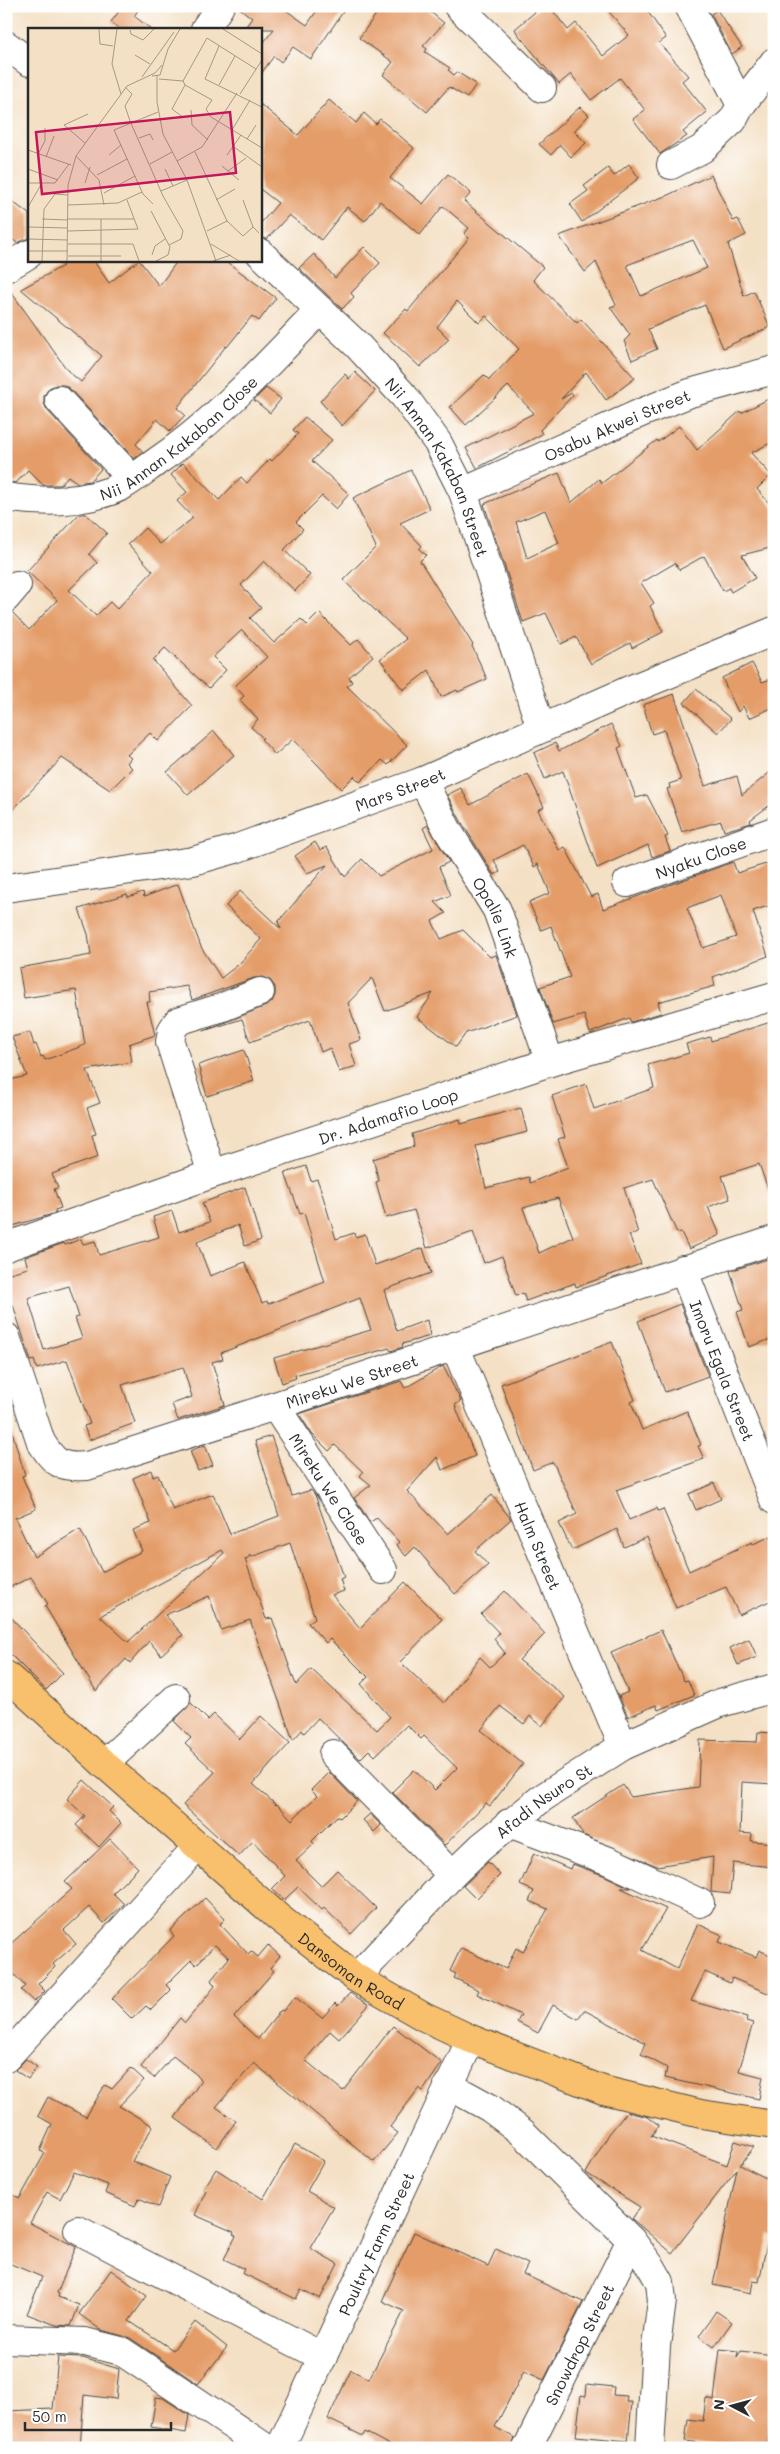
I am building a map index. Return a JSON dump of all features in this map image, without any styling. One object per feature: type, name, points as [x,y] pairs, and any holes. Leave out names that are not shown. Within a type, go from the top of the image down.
[{"type":"main road","name":"Dansoman Road","points":[[6,1674],[104,1764],[278,1917],[356,1978],[424,2017],[471,2039],[603,2090],[691,2112],[774,2125]]},
{"type":"street","points":[[206,28],[220,6]]},
{"type":"street","points":[[458,6],[542,88]]},
{"type":"street","points":[[690,6],[741,105]]},
{"type":"street","points":[[6,45],[28,61]]},
{"type":"street","points":[[671,165],[702,149],[733,120],[741,105],[774,62]]},
{"type":"street","name":"Nii Annan Kakaban Street","points":[[261,254],[357,345],[404,396],[438,443],[463,492],[541,728]]},
{"type":"street","points":[[6,268],[28,255]]},
{"type":"street","name":"Nii Annan Kakaban Close","points":[[6,497],[34,502],[88,496],[121,486],[177,448],[208,423],[320,310]]},
{"type":"street","name":"Osabu Akwei Street","points":[[463,492],[642,412],[690,393],[774,370]]},
{"type":"street","points":[[59,400],[132,479]]},
{"type":"street","name":"Mars Street","points":[[6,888],[68,881],[193,860],[286,832],[423,781],[737,644],[774,631]]},
{"type":"street","name":"Opalie Link","points":[[423,781],[447,829],[497,910],[550,1062]]},
{"type":"street","name":"Nyaku Close","points":[[627,883],[774,831]]},
{"type":"street","points":[[212,1174],[170,1042],[172,1030],[178,1021],[223,1007],[260,992]]},
{"type":"street","name":"Dr. Adamafio Loop","points":[[6,1247],[212,1174],[550,1062],[774,996]]},
{"type":"street","name":"Mireku We Street","points":[[6,1336],[41,1442],[50,1457],[65,1466],[87,1466],[275,1406],[774,1240]]},
{"type":"street","name":"Imoru Egala Street","points":[[683,1269],[774,1500]]},
{"type":"street","name":"Halm Street","points":[[454,1346],[622,1746]]},
{"type":"street","name":"Mireku We Close","points":[[275,1406],[383,1570]]},
{"type":"street","name":"Afadi Nsuro St","points":[[356,1978],[452,1875],[509,1824],[542,1798],[622,1746],[720,1703],[774,1688]]},
{"type":"street","points":[[104,1764],[176,1698]]},
{"type":"street","points":[[333,1754],[452,1875]]},
{"type":"street","points":[[509,1824],[609,1862],[700,1903]]},
{"type":"street","points":[[6,2058],[198,1846]]},
{"type":"street","name":"Poultry Farm Street","points":[[280,2448],[471,2039]]},
{"type":"street","points":[[448,2085],[490,2108],[523,2133],[631,2240],[652,2268],[660,2282],[662,2301],[656,2346],[655,2444]]},
{"type":"street","points":[[78,2230],[323,2357]]},
{"type":"street","name":"Snowdrop Street","points":[[527,2448],[631,2240]]},
{"type":"street","points":[[6,2338],[85,2342],[121,2351],[266,2448]]},
{"type":"building","points":[[123,6],[141,6],[134,16],[150,28],[119,28],[111,22]]},
{"type":"building","points":[[237,6],[280,6],[307,25],[320,6],[347,6],[311,59],[293,47],[281,62],[274,56],[261,74],[261,46],[274,29],[245,28],[252,18]]},
{"type":"building","points":[[382,6],[423,6],[444,23],[423,46],[427,49],[425,52],[450,68],[448,70],[454,75],[457,72],[476,84],[467,98],[449,87],[427,112],[383,75],[393,62],[359,38]]},
{"type":"building","points":[[542,6],[549,6],[568,30],[576,23],[603,56],[629,35],[604,6],[644,6],[666,38],[659,43],[688,76],[682,81],[707,112],[683,132],[687,136],[660,154],[633,119],[645,110],[620,78],[591,100],[571,74],[559,84],[517,33],[515,29]]},
{"type":"building","points":[[717,10],[742,47],[732,54],[711,14]]},
{"type":"building","points":[[329,100],[356,123],[364,113],[376,124],[380,119],[414,148],[390,178],[423,204],[448,174],[471,193],[464,201],[543,267],[533,280],[577,323],[581,319],[635,378],[606,400],[586,372],[561,399],[572,393],[573,395],[540,430],[542,434],[477,468],[466,448],[534,413],[508,386],[466,425],[450,407],[484,375],[489,380],[519,349],[486,316],[479,323],[457,301],[437,327],[449,339],[420,367],[383,333],[406,309],[408,311],[469,238],[464,234],[469,228],[443,206],[420,235],[380,201],[365,221],[347,207],[321,240],[289,215],[267,239],[261,238],[261,223],[278,203],[261,190],[261,105],[298,135]]},
{"type":"building","points":[[580,107],[589,115],[574,131],[586,143],[571,157],[560,145],[551,155],[539,144]]},
{"type":"building","points":[[629,164],[639,178],[582,222],[570,204],[588,191],[584,186],[608,168],[614,176]]},
{"type":"building","points":[[711,175],[733,221],[738,219],[746,235],[728,244],[744,296],[754,291],[770,327],[723,348],[705,305],[648,329],[657,349],[632,360],[624,341],[630,335],[610,307],[616,305],[596,262],[585,272],[559,236],[668,195]],"holes":[[[693,240],[707,268],[641,296],[627,265]]]},
{"type":"building","points":[[6,197],[28,213],[28,238],[17,243],[6,234]]},
{"type":"building","points":[[364,247],[380,263],[351,293],[354,297],[342,309],[299,268],[314,254],[335,278]]},
{"type":"building","points":[[59,261],[94,261],[109,283],[140,261],[159,286],[177,261],[225,261],[276,298],[259,321],[252,316],[226,346],[177,408],[185,415],[170,431],[157,419],[136,444],[143,452],[134,459],[70,389],[64,385],[56,385],[49,388],[44,396],[47,410],[101,469],[90,481],[78,483],[68,476],[60,485],[43,485],[28,470],[16,483],[6,482],[6,285],[68,371],[81,382],[102,356],[21,289],[63,266]]},
{"type":"building","points":[[355,372],[375,391],[342,426],[320,401],[345,374],[349,379]]},
{"type":"building","points":[[266,388],[281,399],[270,413],[254,400]]},
{"type":"building","points":[[774,396],[774,441],[751,453],[771,475],[757,489],[774,509],[774,547],[742,555],[755,578],[731,592],[729,588],[723,591],[704,556],[679,570],[675,563],[641,583],[654,603],[650,606],[663,632],[632,648],[630,643],[591,664],[576,637],[561,644],[546,613],[523,622],[484,504],[559,473],[571,503],[599,479],[602,483],[657,440],[658,442],[679,426],[697,450],[740,411],[741,413]],"holes":[[[545,510],[559,543],[527,558],[516,522]]]},
{"type":"building","points":[[305,417],[332,440],[312,461],[349,494],[336,509],[322,496],[296,522],[303,529],[284,550],[310,575],[295,591],[264,561],[241,585],[261,608],[250,618],[274,643],[301,619],[307,625],[319,613],[351,645],[358,639],[373,656],[349,677],[352,682],[347,686],[407,745],[388,765],[382,760],[360,782],[354,776],[341,789],[293,739],[275,755],[261,739],[263,738],[251,727],[258,719],[240,700],[244,696],[235,686],[267,657],[242,630],[213,657],[226,670],[209,688],[165,648],[153,660],[192,706],[158,741],[150,733],[127,755],[131,758],[127,763],[132,768],[110,790],[62,758],[6,817],[6,613],[12,612],[29,630],[57,600],[27,571],[79,514],[86,514],[107,533],[89,554],[97,563],[69,590],[96,616],[110,602],[117,609],[153,571],[128,544],[145,528],[160,544],[193,518],[177,501],[187,492],[171,475],[183,463],[219,500],[241,477],[247,483],[270,459],[272,461],[298,434],[293,430]]},
{"type":"building","points":[[411,470],[430,509],[400,523],[422,546],[419,549],[426,555],[420,561],[473,645],[487,679],[458,692],[457,690],[441,697],[429,670],[403,690],[380,659],[406,639],[343,580],[376,547],[353,498]]},
{"type":"building","points":[[752,663],[762,682],[774,678],[774,707],[749,718],[743,706],[738,712],[722,678]]},
{"type":"building","points":[[696,689],[731,719],[718,733],[684,703]]},
{"type":"building","points":[[674,694],[705,786],[737,776],[742,795],[774,769],[774,802],[750,820],[751,823],[724,831],[721,821],[682,832],[667,789],[670,788],[669,784],[681,780],[664,730],[652,734],[643,705]]},
{"type":"building","points":[[611,724],[622,746],[618,748],[636,798],[647,795],[668,836],[665,837],[670,851],[652,857],[648,845],[597,868],[563,771],[545,779],[534,753],[555,743],[559,751]]},
{"type":"building","points":[[214,731],[234,755],[188,795],[167,772]]},
{"type":"building","points":[[528,774],[544,807],[538,810],[559,850],[565,847],[591,897],[598,894],[603,909],[733,862],[737,873],[769,863],[774,878],[774,904],[753,911],[768,956],[713,977],[715,986],[658,1002],[661,1013],[631,1022],[629,1018],[590,1033],[584,1015],[553,1024],[540,987],[570,977],[551,926],[541,930],[529,902],[550,893],[538,864],[534,867],[523,845],[494,860],[500,872],[494,875],[447,795],[461,788],[470,805]],"holes":[[[721,895],[736,937],[703,948],[687,908]]]},
{"type":"building","points":[[428,825],[449,862],[439,867],[451,895],[435,902],[446,913],[432,921],[441,939],[463,930],[490,957],[496,955],[517,1015],[466,1033],[456,1047],[417,1017],[433,993],[385,1011],[372,978],[348,1003],[361,1040],[349,1044],[356,1066],[339,1072],[330,1048],[321,1052],[310,1020],[250,1042],[242,1019],[203,1031],[272,1002],[275,995],[275,987],[270,980],[263,977],[254,978],[192,1000],[187,986],[149,992],[150,1002],[147,1002],[155,1035],[129,1044],[132,1062],[87,1070],[100,1103],[87,1108],[96,1134],[92,1135],[98,1157],[52,1174],[58,1188],[54,1189],[61,1208],[55,1210],[56,1213],[6,1228],[6,1081],[27,1076],[12,1037],[30,1032],[34,1045],[36,1044],[41,1057],[43,1056],[45,1060],[85,1045],[76,990],[24,998],[19,968],[91,955],[88,934],[79,909],[127,894],[128,897],[143,892],[144,897],[178,884],[201,947],[221,978],[239,964],[261,939],[226,906],[240,891],[281,929],[278,922],[327,865],[307,873],[295,856],[315,842],[320,850],[327,847],[345,877],[362,859],[379,876],[433,849],[423,828]]},
{"type":"building","points":[[774,1021],[774,1200],[772,1200],[759,1164],[722,1176],[730,1199],[708,1207],[720,1235],[689,1249],[681,1232],[677,1233],[653,1179],[624,1188],[638,1233],[629,1235],[641,1264],[576,1287],[575,1283],[526,1301],[523,1293],[516,1296],[502,1256],[484,1263],[473,1232],[427,1248],[414,1210],[386,1218],[376,1182],[379,1181],[373,1159],[414,1146],[412,1134],[460,1119],[461,1124],[521,1108],[527,1132],[476,1146],[486,1188],[529,1177],[530,1183],[568,1167],[558,1139],[565,1137],[552,1096],[586,1084],[594,1109],[654,1088],[648,1065],[689,1053],[686,1044],[710,1037],[711,1041]],"holes":[[[558,1198],[573,1237],[539,1253],[523,1208]]]},
{"type":"building","points":[[244,1050],[254,1081],[207,1096],[198,1065]]},
{"type":"building","points":[[306,1166],[311,1181],[317,1179],[336,1239],[354,1233],[355,1237],[365,1234],[375,1265],[423,1248],[431,1273],[384,1290],[397,1331],[427,1320],[430,1336],[402,1344],[403,1347],[391,1351],[389,1348],[295,1375],[296,1378],[282,1383],[274,1358],[371,1330],[360,1298],[221,1353],[223,1359],[212,1362],[225,1405],[178,1420],[172,1404],[192,1397],[183,1367],[122,1385],[135,1423],[89,1440],[84,1426],[90,1424],[67,1360],[37,1369],[34,1360],[31,1361],[13,1305],[6,1307],[6,1274],[28,1268],[25,1257],[64,1243],[65,1245],[81,1239],[83,1244],[95,1241],[99,1255],[159,1237],[153,1217],[172,1211],[179,1232],[210,1222],[202,1203],[245,1187],[261,1240],[245,1246],[238,1225],[197,1242],[210,1276],[245,1262],[262,1303],[267,1301],[268,1304],[325,1282],[304,1213],[300,1214],[285,1173]],"holes":[[[69,1286],[79,1317],[75,1318],[82,1338],[44,1350],[28,1298]]]},
{"type":"building","points":[[774,1257],[774,1338],[749,1347],[737,1312],[743,1310],[730,1271]]},
{"type":"building","points":[[680,1304],[708,1376],[665,1392],[638,1321]]},
{"type":"building","points":[[612,1342],[635,1400],[631,1402],[642,1430],[687,1411],[701,1445],[698,1446],[704,1459],[616,1490],[629,1520],[657,1508],[658,1511],[663,1509],[689,1571],[752,1542],[753,1544],[774,1535],[774,1599],[739,1615],[726,1587],[676,1608],[647,1537],[624,1547],[617,1529],[572,1550],[559,1523],[577,1514],[553,1462],[533,1470],[501,1384]]},
{"type":"building","points":[[443,1366],[461,1401],[455,1405],[475,1456],[442,1470],[437,1457],[407,1491],[448,1534],[492,1495],[511,1519],[475,1551],[488,1565],[455,1594],[415,1547],[406,1556],[396,1545],[399,1542],[377,1518],[370,1522],[354,1498],[371,1485],[360,1476],[363,1472],[335,1445],[329,1451],[312,1434],[299,1414],[401,1381],[405,1388]]},
{"type":"building","points":[[6,1425],[10,1425],[25,1475],[22,1476],[36,1509],[15,1518],[34,1557],[80,1529],[102,1572],[142,1551],[133,1530],[151,1523],[133,1478],[151,1470],[153,1477],[158,1475],[173,1510],[213,1494],[230,1534],[279,1516],[255,1441],[271,1436],[292,1496],[311,1490],[315,1495],[344,1577],[340,1579],[344,1591],[332,1595],[360,1628],[405,1582],[442,1619],[400,1662],[444,1703],[480,1657],[490,1667],[505,1653],[494,1639],[499,1633],[481,1614],[505,1591],[545,1634],[519,1660],[565,1697],[542,1726],[530,1716],[524,1724],[500,1706],[481,1730],[523,1764],[490,1806],[486,1803],[445,1845],[392,1792],[414,1770],[435,1790],[457,1768],[424,1736],[421,1739],[407,1725],[375,1756],[369,1750],[360,1759],[318,1718],[304,1733],[302,1730],[293,1740],[250,1620],[221,1630],[209,1596],[165,1615],[183,1635],[161,1655],[149,1641],[130,1663],[126,1659],[96,1691],[45,1606],[48,1604],[31,1577],[6,1589]],"holes":[[[290,1543],[315,1618],[308,1623],[326,1643],[330,1639],[368,1677],[361,1684],[390,1717],[377,1730],[311,1669],[296,1685],[272,1618],[266,1619],[245,1559],[250,1557],[249,1555],[251,1557]],[[222,1550],[224,1553],[128,1642],[100,1616]]]},
{"type":"building","points":[[205,1445],[213,1465],[198,1471],[190,1451]]},
{"type":"building","points":[[714,1483],[721,1499],[696,1510],[689,1494]]},
{"type":"building","points":[[6,1612],[63,1673],[46,1690],[6,1650]]},
{"type":"building","points":[[661,1630],[684,1681],[688,1680],[694,1695],[658,1710],[656,1705],[628,1717],[619,1696],[628,1692],[611,1652]]},
{"type":"building","points":[[749,1639],[757,1657],[738,1665],[730,1648]]},
{"type":"building","points":[[191,1703],[208,1720],[214,1714],[240,1739],[261,1716],[290,1743],[253,1784],[277,1804],[292,1820],[317,1796],[311,1790],[329,1772],[357,1801],[340,1818],[337,1816],[312,1841],[314,1844],[296,1861],[321,1886],[337,1870],[376,1908],[351,1934],[324,1908],[322,1910],[298,1887],[284,1900],[272,1889],[285,1876],[253,1841],[239,1856],[183,1805],[215,1772],[185,1744],[191,1738],[174,1721]]},
{"type":"building","points":[[758,1732],[774,1733],[774,1784],[742,1782],[740,1833],[752,1834],[751,1841],[774,1843],[774,1867],[733,1863],[730,1894],[711,1892],[713,1857],[657,1866],[583,1835],[573,1818],[623,1785],[631,1797],[698,1787],[700,1740],[757,1742]]},
{"type":"building","points":[[84,1780],[113,1807],[109,1811],[121,1823],[99,1847],[76,1825],[85,1816],[67,1799]]},
{"type":"building","points":[[370,1814],[381,1825],[374,1832],[363,1820]]},
{"type":"building","points":[[110,1839],[138,1868],[113,1893],[124,1904],[104,1923],[89,1907],[64,1930],[76,1944],[53,1964],[55,1967],[38,1984],[45,1991],[34,2002],[21,1990],[25,1986],[6,1966],[6,1948],[72,1889],[65,1882]]},
{"type":"building","points":[[534,1853],[570,1869],[572,1864],[603,1875],[631,1888],[621,1888],[666,1909],[642,1950],[677,1969],[698,1924],[722,1935],[719,1942],[756,1957],[759,1950],[774,1957],[774,1983],[770,1994],[732,1978],[730,1983],[705,1972],[691,2001],[747,2017],[746,2021],[753,2023],[739,2071],[763,2077],[759,2099],[665,2078],[667,2068],[641,2054],[646,2043],[584,2010],[578,2019],[553,2005],[538,2033],[517,2022],[521,2015],[477,1994],[479,1990],[454,1978],[456,1974],[450,1971],[461,1948],[506,1969],[516,1948],[523,1952],[548,1909],[529,1901],[534,1891],[520,1885]]},
{"type":"building","points":[[488,1862],[500,1875],[476,1899],[463,1886]]},
{"type":"building","points":[[205,1898],[225,1919],[220,1924],[248,1954],[251,1951],[258,1957],[268,1945],[280,1956],[270,1968],[274,1971],[234,2017],[258,2039],[281,2010],[283,2011],[295,1997],[322,2018],[335,2003],[338,2006],[350,1993],[369,2005],[339,2039],[330,2031],[305,2060],[343,2091],[393,2026],[442,2063],[423,2091],[419,2088],[390,2127],[398,2133],[374,2162],[254,2063],[216,2107],[236,2121],[217,2148],[175,2118],[201,2081],[197,2075],[173,2056],[154,2078],[141,2067],[180,2018],[185,2023],[215,1986],[211,1980],[229,1958],[215,1945],[196,1965],[191,1960],[166,1985],[171,1990],[151,2010],[146,2006],[132,2019],[112,1999],[174,1936],[170,1931]]},
{"type":"building","points":[[26,2059],[37,2067],[28,2079],[15,2070]]},
{"type":"building","points":[[131,2068],[144,2080],[119,2106],[153,2126],[132,2161],[170,2177],[158,2207],[139,2198],[135,2206],[105,2193],[108,2185],[74,2172],[60,2199],[47,2192],[30,2223],[76,2247],[57,2293],[59,2294],[58,2297],[79,2305],[71,2326],[56,2325],[27,2314],[42,2277],[6,2262],[6,2192],[20,2198],[45,2153],[40,2151],[52,2124],[38,2116],[48,2097],[86,2117],[105,2085],[112,2089]]},
{"type":"building","points":[[627,2112],[648,2117],[659,2125],[651,2136],[727,2165],[735,2141],[754,2147],[740,2165],[774,2182],[774,2236],[769,2233],[759,2282],[753,2281],[751,2293],[713,2285],[737,2169],[672,2253],[632,2219],[640,2207],[586,2173],[609,2134]]},
{"type":"building","points":[[295,2144],[324,2161],[307,2191],[334,2207],[310,2248],[338,2264],[320,2299],[301,2289],[296,2299],[242,2273],[244,2269],[224,2259],[236,2236],[233,2234],[234,2232],[195,2215],[206,2191],[203,2190],[216,2169],[263,2199]]},
{"type":"building","points":[[414,2232],[488,2266],[496,2249],[528,2264],[523,2274],[583,2302],[544,2380],[524,2371],[495,2427],[515,2438],[512,2448],[395,2448],[365,2432],[363,2436],[328,2419],[351,2370],[369,2379],[404,2311],[382,2301]]},
{"type":"building","points":[[111,2270],[147,2296],[129,2321],[173,2350],[195,2322],[227,2347],[198,2384],[130,2338],[101,2330],[79,2314]]},
{"type":"building","points":[[716,2311],[732,2322],[714,2347],[699,2336]]},
{"type":"building","points":[[720,2349],[738,2351],[737,2357],[741,2351],[774,2355],[774,2391],[767,2448],[739,2448],[685,2441],[688,2419],[703,2421],[706,2398],[714,2400]]},
{"type":"building","points":[[58,2357],[83,2358],[119,2369],[116,2399],[84,2395],[80,2448],[6,2448],[6,2411],[53,2409]]},
{"type":"building","points":[[587,2384],[614,2387],[613,2395],[627,2396],[626,2402],[632,2402],[628,2441],[576,2436],[581,2395],[586,2396]]},
{"type":"building","points":[[156,2397],[163,2398],[189,2415],[186,2433],[151,2427]]}]
